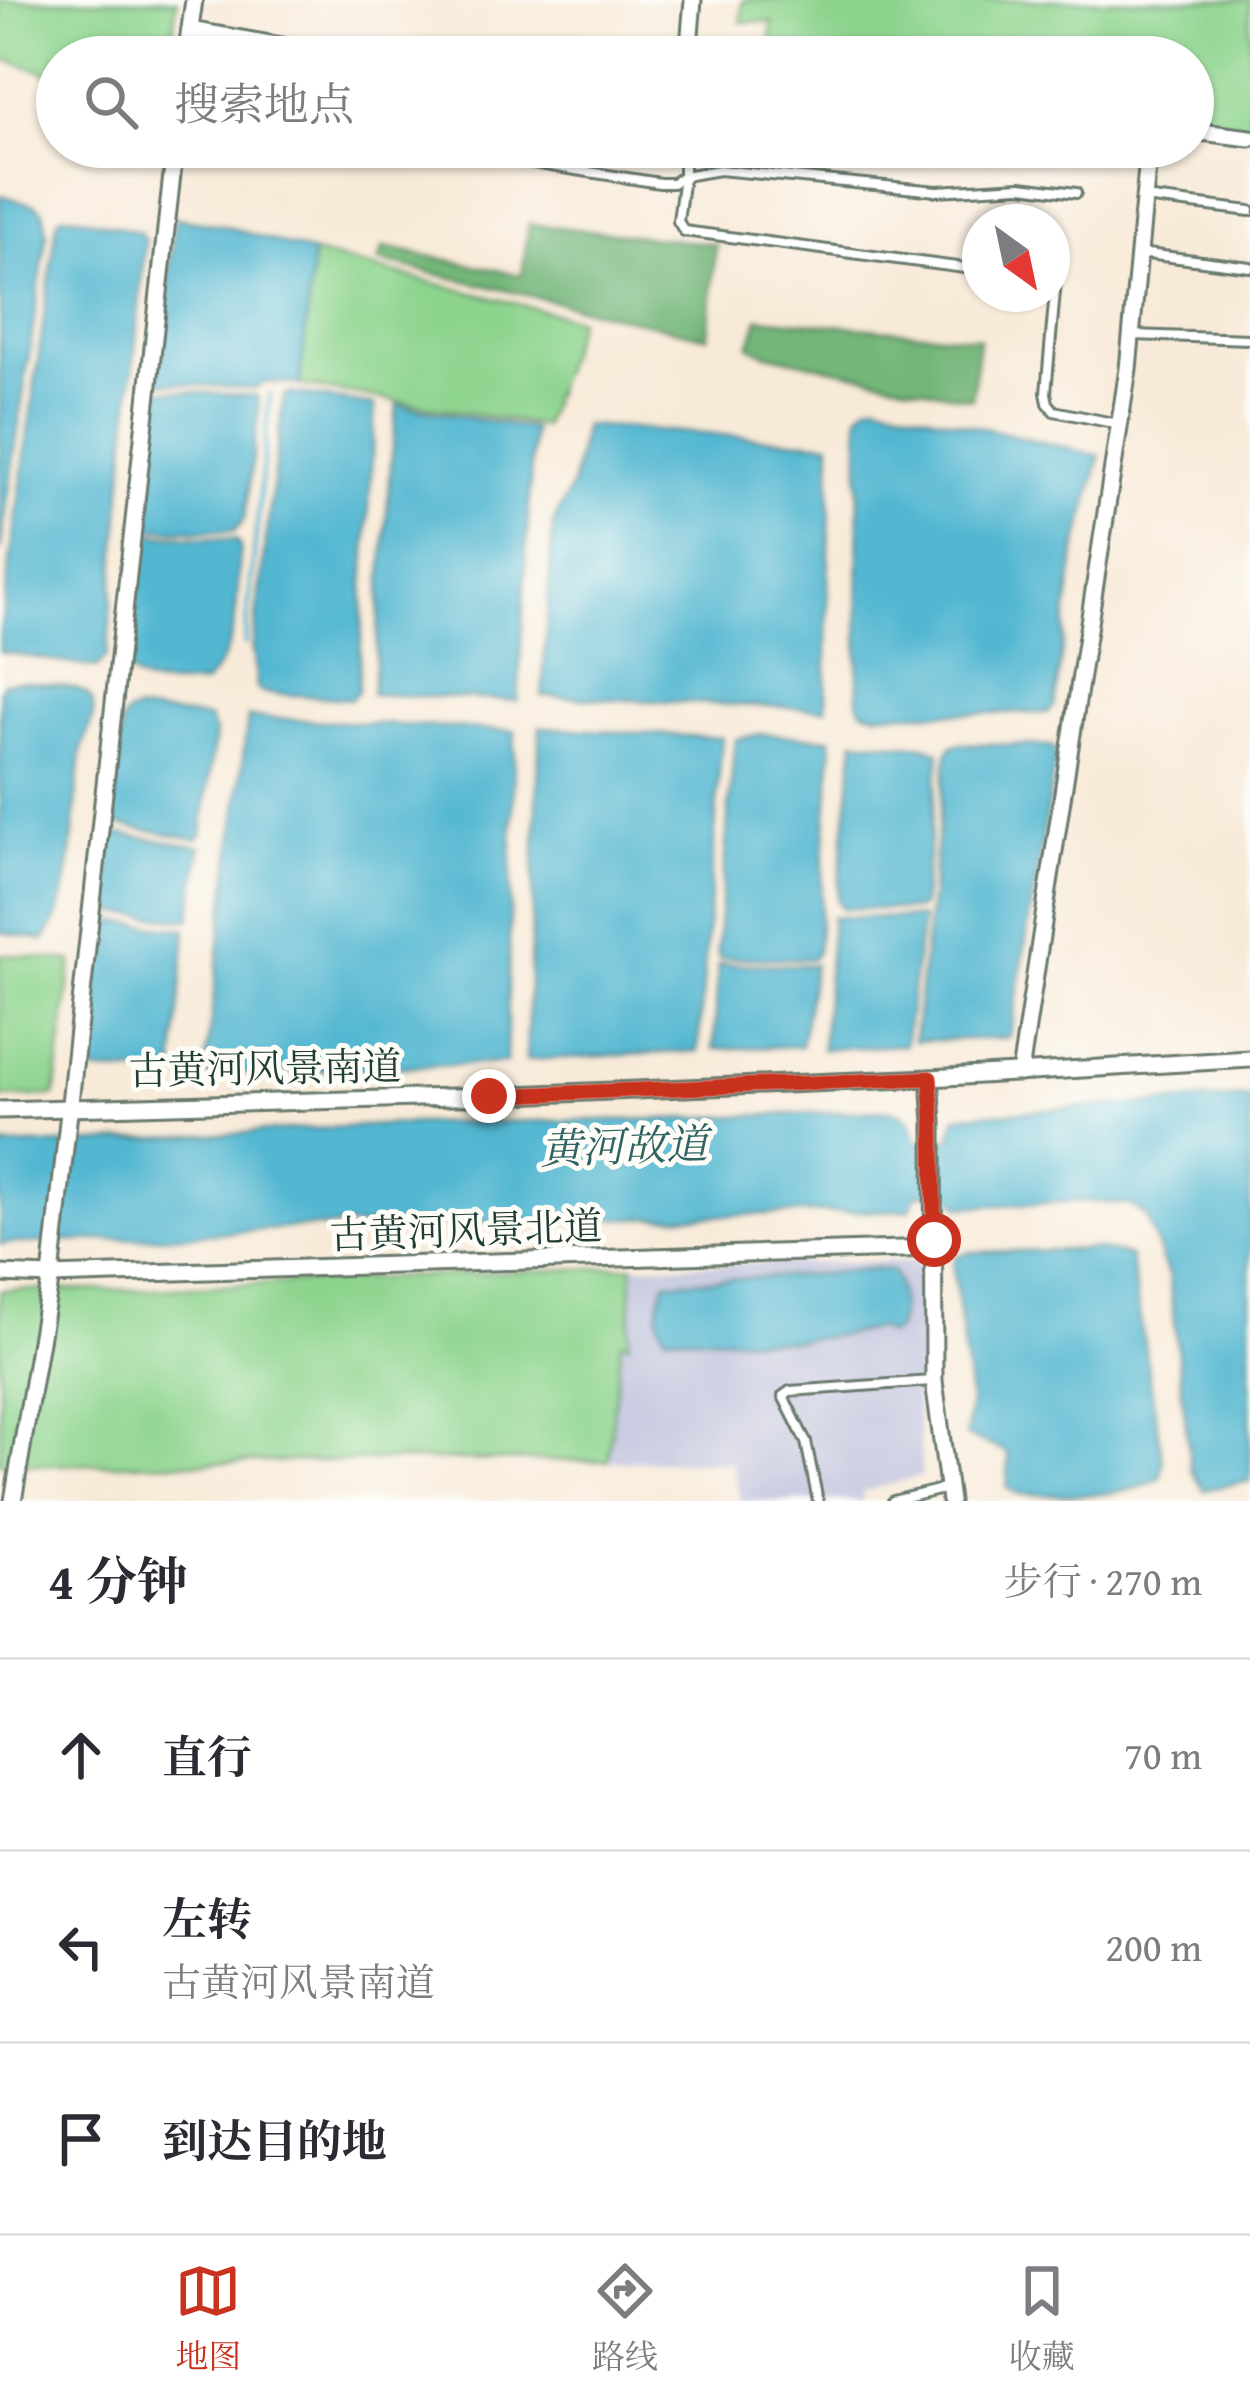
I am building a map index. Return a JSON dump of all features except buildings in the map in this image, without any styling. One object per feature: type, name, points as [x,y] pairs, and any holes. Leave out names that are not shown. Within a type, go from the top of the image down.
[{"type":"street","points":[[189,36],[194,0]]},
{"type":"street","points":[[690,36],[693,0]]},
{"type":"street","points":[[190,30],[224,36]]},
{"type":"street","points":[[1214,134],[1250,138]]},
{"type":"street","points":[[13,1501],[51,1276],[173,168]]},
{"type":"street","points":[[1020,1073],[1120,424],[1147,168]]},
{"type":"street","name":"古黄河风景南道","points":[[0,1110],[70,1114],[930,1078],[1250,1059]]},
{"type":"street","points":[[930,1078],[934,1381],[950,1494]]},
{"type":"street","name":"古黄河风景北道","points":[[0,1274],[51,1276],[934,1241]]},
{"type":"lane","points":[[563,168],[660,183],[719,170],[937,191],[1021,185],[1076,193]]},
{"type":"lane","points":[[684,168],[678,221],[684,231],[962,268]]},
{"type":"lane","points":[[1144,198],[1250,212]]},
{"type":"lane","points":[[1139,254],[1250,267]]},
{"type":"lane","points":[[1053,312],[1048,404],[1054,411],[1120,424]]},
{"type":"lane","points":[[1131,335],[1250,339]]},
{"type":"lane","points":[[818,1501],[806,1442],[783,1396],[790,1391],[934,1381]]},
{"type":"lane","points":[[893,1501],[950,1494]]},
{"type":"shaded area","points":[[920,1261],[927,1363],[916,1394],[922,1476],[862,1492],[863,1501],[741,1501],[731,1462],[608,1461],[621,1341],[629,1342],[633,1266]]},
{"type":"green space","points":[[0,0],[177,0],[173,36],[36,36],[36,69],[0,58]]},
{"type":"green space","points":[[743,0],[1250,0],[1250,126],[1214,120],[1214,36],[770,36],[772,22],[741,22]]},
{"type":"green space","points":[[529,224],[716,244],[708,337],[379,261],[384,247],[522,275]]},
{"type":"green space","points":[[313,253],[578,319],[543,426],[300,385]]},
{"type":"green space","points":[[759,318],[979,338],[972,399],[767,354],[749,346]]},
{"type":"green space","points":[[0,954],[72,961],[55,1096],[0,1098]]},
{"type":"green space","points":[[633,1266],[629,1343],[621,1342],[608,1461],[0,1463],[0,1290],[133,1290]]},
{"type":"water","points":[[0,195],[36,205],[43,211],[47,232],[0,553]]},
{"type":"water","points":[[61,216],[140,232],[145,241],[107,656],[97,668],[0,652],[57,223]]},
{"type":"water","points":[[175,218],[221,225],[313,253],[300,385],[265,382],[254,389],[157,382]]},
{"type":"water","points":[[155,393],[257,396],[245,518],[234,532],[152,529],[140,521]]},
{"type":"water","points":[[291,393],[375,405],[358,691],[351,699],[263,693],[257,685],[252,651],[283,401]]},
{"type":"water","points":[[876,402],[1100,456],[1075,556],[1054,706],[1047,713],[862,710],[858,701],[859,415]]},
{"type":"water","points":[[397,405],[533,429],[518,701],[372,694]]},
{"type":"water","points":[[584,425],[831,443],[826,709],[542,696],[553,524],[572,485]]},
{"type":"water","points":[[154,534],[236,540],[240,547],[231,637],[204,684],[152,684],[128,670],[142,549],[146,538]]},
{"type":"water","points":[[4,683],[76,689],[89,696],[93,708],[82,749],[68,876],[44,940],[0,932],[0,691]]},
{"type":"water","points":[[136,711],[209,718],[215,733],[202,833],[197,839],[116,825],[112,818],[122,722]]},
{"type":"water","points":[[248,717],[515,731],[506,1063],[204,1075]]},
{"type":"water","points":[[540,727],[722,738],[698,1051],[526,1060]]},
{"type":"water","points":[[762,734],[830,738],[817,952],[812,959],[720,958],[717,951],[734,747],[736,739]]},
{"type":"water","points":[[855,740],[925,746],[940,753],[922,907],[914,910],[842,908],[837,900]]},
{"type":"water","points":[[960,743],[1052,746],[1056,755],[1008,1038],[914,1041],[947,754]]},
{"type":"water","points":[[113,833],[201,847],[190,920],[103,912]]},
{"type":"water","points":[[832,917],[922,918],[905,1045],[822,1049]]},
{"type":"water","points":[[101,920],[186,929],[174,1074],[83,1072]]},
{"type":"water","points":[[718,964],[814,965],[801,1046],[714,1049]]},
{"type":"water","name":"黄河故道","points":[[1250,1097],[1250,1481],[1204,1490],[1191,1470],[1169,1278],[1145,1215],[1131,1205],[1083,1201],[961,1207],[950,1193],[917,1194],[910,1210],[290,1228],[0,1244],[0,1146],[414,1123],[889,1110],[909,1120],[916,1141],[950,1140],[956,1117],[965,1115]]},
{"type":"water","points":[[1097,1249],[1130,1256],[1163,1462],[1161,1477],[1112,1493],[1019,1494],[1007,1488],[1009,1458],[1005,1451],[966,1436],[970,1399],[953,1266],[956,1256]]},
{"type":"water","points":[[877,1268],[892,1271],[900,1292],[896,1331],[887,1334],[878,1328],[793,1341],[665,1335],[660,1322],[665,1282]]},
{"type":"waterway","points":[[245,644],[270,394]]},
{"type":"route","points":[[489,1096],[930,1078],[934,1240]]}]
